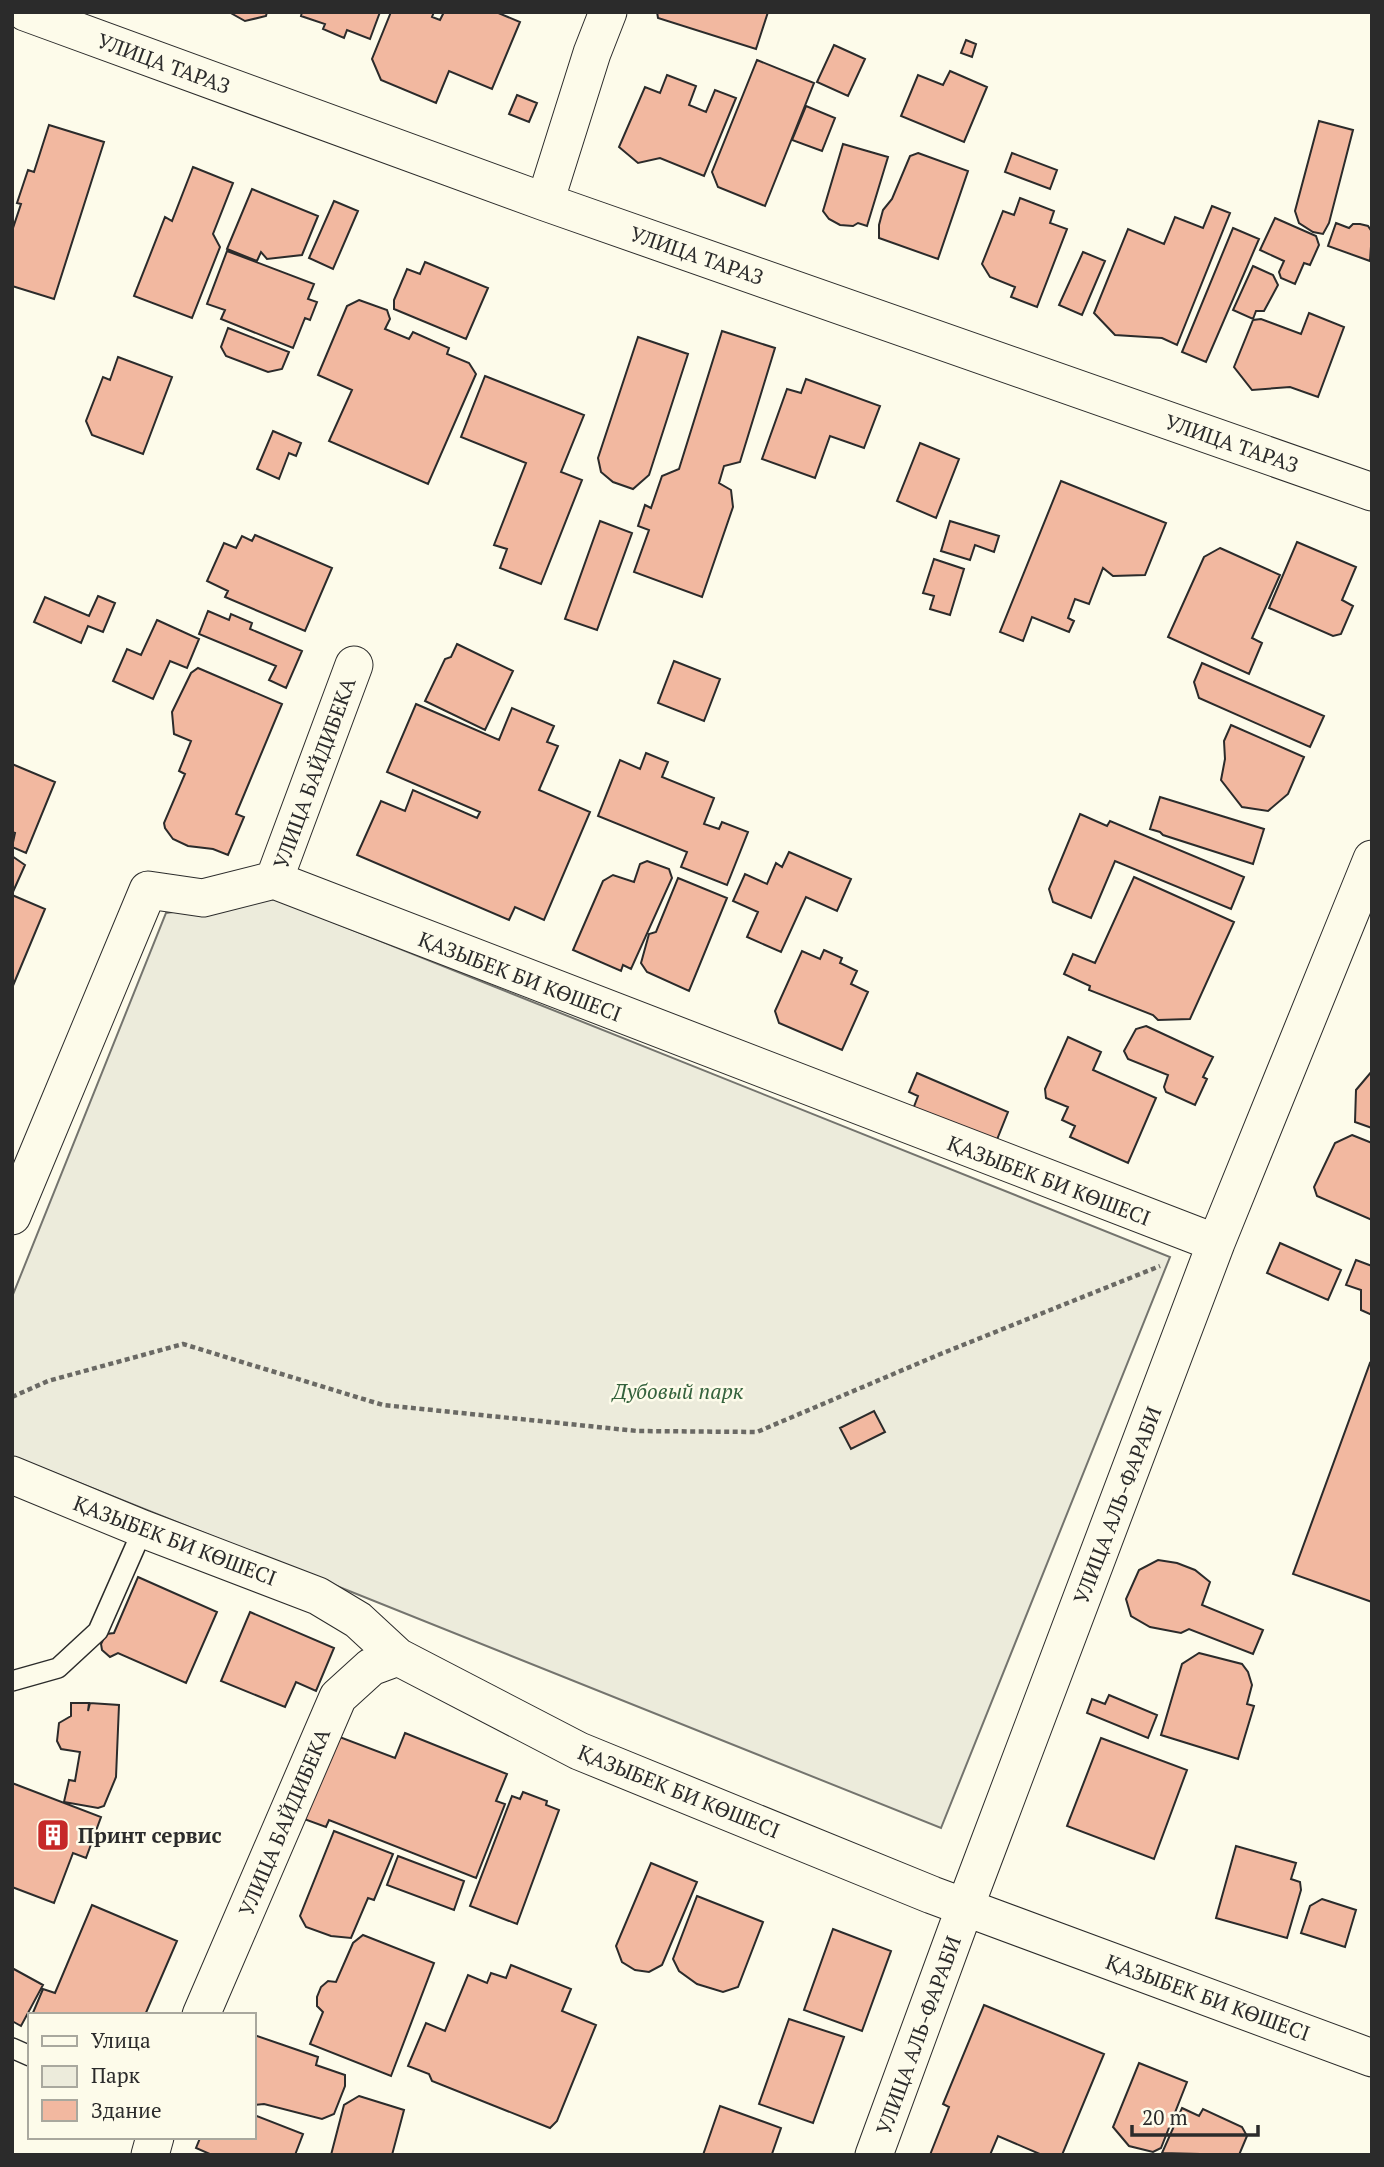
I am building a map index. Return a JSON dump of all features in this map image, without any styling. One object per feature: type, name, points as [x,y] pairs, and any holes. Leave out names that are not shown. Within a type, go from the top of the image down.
[{"type":"street","name":"УЛИЦА ТАРАЗ","points":[[25,12],[545,202],[1372,492]]},
{"type":"street","points":[[545,202],[592,53],[608,12]]},
{"type":"street","name":"УЛИЦА БАЙДИБЕКА","points":[[274,880],[354,665]]},
{"type":"street","name":"УЛИЦА АЛЬ-ФАРАБИ","points":[[874,2155],[1216,1243],[1372,859]]},
{"type":"street","points":[[12,1216],[148,890],[203,898],[274,880]]},
{"type":"street","name":"ҚАЗЫБЕК БИ КӨШЕСІ","points":[[274,880],[1216,1243]]},
{"type":"street","name":"ҚАЗЫБЕК БИ КӨШЕСІ","points":[[12,1475],[318,1596],[358,1620],[398,1657],[579,1751],[965,1907],[1372,2058]]},
{"type":"street","name":"УЛИЦА БАЙДИБЕКА","points":[[202,2013],[338,1697],[371,1667],[398,1657]]},
{"type":"lane","points":[[12,1681],[58,1668],[98,1632],[143,1529]]},
{"type":"path","points":[[12,1397],[48,1381],[183,1344],[383,1405],[637,1431],[757,1432],[938,1355],[1216,1243]]},
{"type":"green space","name":"Дубовый парк","points":[[273,898],[1170,1257],[941,1828],[12,1456],[12,1297],[166,913]]},
{"type":"building","points":[[229,12],[267,12],[266,16],[245,21]]},
{"type":"building","points":[[302,12],[380,12],[370,39],[347,30],[344,38],[323,29],[325,24],[301,16]]},
{"type":"building","points":[[391,12],[434,12],[432,17],[440,20],[444,12],[496,12],[520,22],[492,89],[449,71],[436,103],[381,80],[372,59]]},
{"type":"building","points":[[657,12],[768,12],[756,49],[658,18]]},
{"type":"building","points":[[966,40],[976,44],[972,57],[961,53]]},
{"type":"building","points":[[834,45],[865,59],[848,96],[817,82]]},
{"type":"building","points":[[757,60],[814,83],[765,206],[718,187],[712,172]]},
{"type":"building","points":[[950,71],[987,87],[964,142],[901,116],[918,75],[943,85]]},
{"type":"building","points":[[667,75],[696,86],[689,105],[706,112],[715,90],[736,98],[704,176],[660,158],[638,163],[619,147],[645,87],[660,93]]},
{"type":"building","points":[[517,95],[537,103],[529,122],[509,114]]},
{"type":"building","points":[[806,106],[835,118],[822,151],[792,140]]},
{"type":"building","points":[[1319,121],[1353,130],[1329,223],[1323,234],[1313,232],[1299,223],[1295,211]]},
{"type":"building","points":[[49,125],[104,142],[54,299],[12,286],[12,231],[21,204],[17,203],[28,170],[34,172]]},
{"type":"building","points":[[843,144],[888,157],[867,226],[858,223],[853,226],[840,225],[829,219],[823,211]]},
{"type":"building","points":[[918,153],[968,171],[938,259],[879,238],[883,210],[892,199],[910,156]]},
{"type":"building","points":[[1012,153],[1057,170],[1050,189],[1005,172]]},
{"type":"building","points":[[193,167],[233,183],[213,234],[220,247],[192,318],[134,296],[165,217],[172,221]]},
{"type":"building","points":[[252,189],[318,216],[302,255],[267,259],[261,252],[257,261],[227,249]]},
{"type":"building","points":[[1020,198],[1054,211],[1050,223],[1067,229],[1037,307],[1011,297],[1015,287],[990,277],[982,264],[1003,211],[1014,215]]},
{"type":"building","points":[[334,201],[358,211],[333,269],[309,258]]},
{"type":"building","points":[[1212,206],[1230,213],[1177,345],[1162,338],[1115,335],[1094,313],[1128,229],[1164,244],[1175,217],[1203,228]]},
{"type":"building","points":[[1275,218],[1316,236],[1319,245],[1310,265],[1304,263],[1295,284],[1281,278],[1279,272],[1284,261],[1260,250]]},
{"type":"building","points":[[1336,223],[1349,228],[1353,224],[1368,226],[1372,232],[1370,261],[1328,246]]},
{"type":"building","points":[[1233,228],[1259,239],[1206,362],[1182,352]]},
{"type":"building","points":[[227,251],[314,284],[308,299],[317,302],[310,320],[305,318],[293,348],[221,319],[225,310],[207,304]]},
{"type":"building","points":[[1083,252],[1105,261],[1082,315],[1059,305]]},
{"type":"building","points":[[425,262],[488,288],[466,339],[394,309],[394,300],[407,269],[420,274]]},
{"type":"building","points":[[1253,266],[1273,275],[1278,285],[1264,311],[1256,311],[1253,319],[1233,310]]},
{"type":"building","points":[[359,300],[387,310],[390,319],[385,329],[409,339],[413,332],[449,348],[447,354],[469,363],[476,374],[428,484],[329,441],[352,390],[318,375],[347,306]]},
{"type":"building","points":[[1309,313],[1344,327],[1318,397],[1290,387],[1252,390],[1234,367],[1253,320],[1261,319],[1301,334]]},
{"type":"building","points":[[228,328],[289,352],[282,369],[268,372],[226,356],[221,347]]},
{"type":"building","points":[[722,331],[775,348],[740,462],[724,466],[719,483],[731,490],[733,507],[702,597],[634,572],[649,530],[638,526],[645,505],[651,508],[662,476],[679,469]]},
{"type":"building","points":[[638,337],[688,354],[649,475],[633,489],[613,482],[601,472],[598,458]]},
{"type":"building","points":[[118,357],[172,377],[143,454],[92,435],[86,421],[103,377],[110,380]]},
{"type":"building","points":[[485,376],[584,415],[561,472],[582,480],[541,584],[500,568],[507,549],[494,545],[526,463],[461,437]]},
{"type":"building","points":[[806,379],[880,406],[864,448],[830,436],[815,478],[762,459],[787,389],[801,393]]},
{"type":"building","points":[[273,431],[301,443],[296,456],[289,453],[279,479],[257,469]]},
{"type":"building","points":[[920,443],[959,459],[936,518],[897,501]]},
{"type":"building","points":[[1061,481],[1166,523],[1145,575],[1113,576],[1103,568],[1089,604],[1075,599],[1068,618],[1074,621],[1069,632],[1032,617],[1023,641],[1000,632]]},
{"type":"building","points":[[600,521],[632,533],[597,630],[565,619]]},
{"type":"building","points":[[950,521],[999,536],[994,552],[975,545],[970,560],[941,551]]},
{"type":"building","points":[[255,535],[332,568],[305,631],[225,597],[228,591],[207,581],[224,543],[236,548],[242,536],[252,541]]},
{"type":"building","points":[[1297,542],[1356,567],[1342,600],[1353,606],[1341,634],[1333,636],[1269,608]]},
{"type":"building","points":[[1220,548],[1280,575],[1252,638],[1262,643],[1249,674],[1168,637],[1204,557]]},
{"type":"building","points":[[934,559],[964,569],[950,615],[930,609],[934,596],[923,593]]},
{"type":"building","points":[[98,596],[115,603],[103,632],[88,626],[81,643],[34,622],[45,597],[89,616]]},
{"type":"building","points":[[208,611],[229,620],[231,614],[252,623],[250,629],[302,651],[286,688],[269,680],[276,666],[199,634]]},
{"type":"building","points":[[157,620],[199,639],[187,668],[170,661],[153,699],[113,681],[127,649],[141,655]]},
{"type":"building","points":[[457,644],[513,671],[485,730],[425,701],[445,659],[451,657]]},
{"type":"building","points":[[674,661],[720,679],[704,721],[658,703]]},
{"type":"building","points":[[1202,663],[1324,716],[1310,747],[1199,698],[1194,682]]},
{"type":"building","points":[[198,668],[282,704],[236,814],[244,817],[228,855],[213,849],[188,846],[173,839],[164,823],[185,774],[179,771],[191,741],[174,734],[172,712],[191,673]]},
{"type":"building","points":[[416,704],[499,740],[512,708],[554,726],[547,742],[558,746],[539,790],[590,812],[544,920],[515,907],[509,920],[357,855],[381,801],[405,811],[413,790],[477,818],[480,812],[387,772]]},
{"type":"building","points":[[1231,725],[1304,757],[1288,794],[1268,811],[1242,807],[1221,780],[1225,759],[1224,741]]},
{"type":"building","points":[[646,753],[668,762],[662,777],[714,798],[704,824],[719,829],[722,822],[748,832],[727,885],[681,867],[687,852],[598,816],[620,760],[640,769]]},
{"type":"building","points":[[12,764],[55,782],[26,853],[12,847],[15,833],[12,832]]},
{"type":"building","points":[[1160,797],[1264,829],[1253,864],[1150,829]]},
{"type":"building","points":[[1080,814],[1107,826],[1110,821],[1244,877],[1231,909],[1115,861],[1091,918],[1053,902],[1049,889]]},
{"type":"building","points":[[789,852],[851,879],[837,911],[806,897],[781,952],[747,937],[758,912],[733,901],[745,874],[767,884],[776,863],[782,867]]},
{"type":"building","points":[[12,856],[25,865],[12,894]]},
{"type":"building","points":[[647,861],[669,869],[672,878],[631,969],[623,965],[621,971],[573,950],[603,881],[613,875],[634,882],[640,864]]},
{"type":"building","points":[[1134,877],[1234,922],[1190,1019],[1158,1020],[1153,1015],[1089,990],[1090,986],[1064,974],[1073,954],[1095,963]]},
{"type":"building","points":[[678,878],[727,898],[689,991],[647,972],[641,963],[649,934],[656,932]]},
{"type":"building","points":[[12,895],[45,909],[12,988]]},
{"type":"building","points":[[824,950],[842,958],[840,963],[857,971],[851,984],[868,992],[842,1050],[779,1023],[775,1011],[802,951],[820,959]]},
{"type":"building","points":[[1146,1026],[1213,1057],[1203,1077],[1207,1079],[1195,1105],[1166,1092],[1164,1087],[1168,1075],[1128,1059],[1124,1051],[1136,1029]]},
{"type":"building","points":[[1068,1037],[1101,1052],[1093,1070],[1156,1098],[1128,1163],[1070,1137],[1075,1126],[1062,1120],[1068,1107],[1046,1098],[1045,1089]]},
{"type":"building","points":[[1372,1071],[1372,1128],[1355,1122],[1356,1090]]},
{"type":"building","points":[[917,1073],[1008,1112],[992,1152],[910,1117],[918,1096],[909,1092]]},
{"type":"building","points":[[1352,1135],[1372,1143],[1372,1220],[1317,1196],[1314,1187],[1335,1143]]},
{"type":"building","points":[[1280,1243],[1341,1270],[1328,1300],[1267,1273]]},
{"type":"building","points":[[1356,1260],[1372,1266],[1372,1315],[1361,1310],[1361,1290],[1346,1285]]},
{"type":"building","points":[[1370,1363],[1372,1364],[1372,1602],[1293,1574]]},
{"type":"building","points":[[874,1411],[885,1432],[851,1449],[840,1428]]},
{"type":"building","points":[[1158,1560],[1195,1570],[1210,1582],[1202,1605],[1263,1630],[1253,1654],[1189,1629],[1181,1633],[1150,1627],[1131,1616],[1126,1599],[1139,1570]]},
{"type":"building","points":[[138,1577],[217,1612],[186,1683],[118,1653],[110,1657],[102,1650],[101,1644],[106,1634],[114,1633]]},
{"type":"building","points":[[250,1612],[334,1648],[316,1691],[296,1682],[285,1707],[221,1681]]},
{"type":"building","points":[[1199,1653],[1242,1664],[1248,1672],[1252,1685],[1247,1704],[1254,1706],[1238,1759],[1161,1735],[1182,1664]]},
{"type":"building","points":[[1109,1695],[1157,1715],[1148,1738],[1087,1713],[1092,1699],[1105,1704]]},
{"type":"building","points":[[71,1703],[89,1703],[88,1711],[90,1703],[119,1705],[116,1777],[104,1806],[98,1808],[64,1802],[69,1780],[75,1781],[80,1752],[61,1749],[57,1741],[59,1723],[71,1716]]},
{"type":"building","points":[[405,1733],[507,1774],[496,1801],[505,1804],[476,1878],[329,1820],[326,1827],[304,1819],[337,1736],[395,1758]]},
{"type":"building","points":[[1101,1738],[1187,1770],[1154,1859],[1067,1826]]},
{"type":"building","name":"Принт сервис","points":[[12,1783],[101,1817],[86,1858],[73,1853],[54,1903],[12,1887]]},
{"type":"building","points":[[523,1792],[547,1801],[546,1805],[559,1810],[517,1924],[470,1906],[512,1796],[520,1799]]},
{"type":"building","points":[[334,1831],[393,1854],[374,1900],[368,1898],[351,1938],[331,1936],[306,1927],[300,1916]]},
{"type":"building","points":[[1236,1846],[1296,1863],[1291,1879],[1300,1882],[1301,1890],[1287,1938],[1216,1918]]},
{"type":"building","points":[[398,1856],[464,1881],[454,1910],[387,1885]]},
{"type":"building","points":[[651,1863],[697,1882],[662,1965],[649,1972],[635,1970],[622,1962],[616,1946]]},
{"type":"building","points":[[697,1896],[763,1922],[738,1987],[723,1992],[697,1984],[679,1971],[673,1959]]},
{"type":"building","points":[[1322,1899],[1356,1910],[1345,1947],[1301,1933],[1310,1906]]},
{"type":"building","points":[[92,1905],[177,1941],[146,2013],[33,2013],[43,1989],[55,1993]]},
{"type":"building","points":[[833,1929],[891,1951],[862,2031],[804,2010]]},
{"type":"building","points":[[363,1935],[434,1963],[391,2076],[310,2044],[323,2012],[317,2006],[321,1987],[328,1981],[336,1982],[353,1943]]},
{"type":"building","points":[[511,1965],[571,1989],[562,2011],[596,2025],[557,2121],[550,2128],[432,2081],[429,2074],[408,2066],[426,2023],[445,2031],[468,1975],[487,1983],[491,1973],[506,1978]]},
{"type":"building","points":[[12,1968],[43,1985],[21,2026],[12,2021]]},
{"type":"building","points":[[984,2005],[1104,2054],[1062,2155],[1042,2155],[998,2136],[990,2155],[930,2155],[949,2107],[943,2104]]},
{"type":"building","points":[[789,2019],[844,2037],[813,2123],[759,2104]]},
{"type":"building","points":[[256,2036],[318,2057],[316,2065],[345,2075],[345,2086],[334,2114],[322,2119],[264,2104],[256,2105]]},
{"type":"building","points":[[1139,2063],[1187,2082],[1161,2148],[1153,2152],[1129,2146],[1113,2127]]},
{"type":"building","points":[[359,2096],[404,2110],[392,2155],[331,2155],[344,2105]]},
{"type":"building","points":[[720,2106],[781,2128],[772,2154],[774,2155],[703,2155]]},
{"type":"building","points":[[1182,2108],[1199,2116],[1203,2109],[1242,2127],[1247,2136],[1239,2155],[1162,2153]]},
{"type":"building","points":[[256,2116],[303,2134],[295,2155],[212,2155],[196,2148],[200,2139],[256,2139]]},
{"type":"place","name":"Принт сервис","points":[[53,1835]]}]
